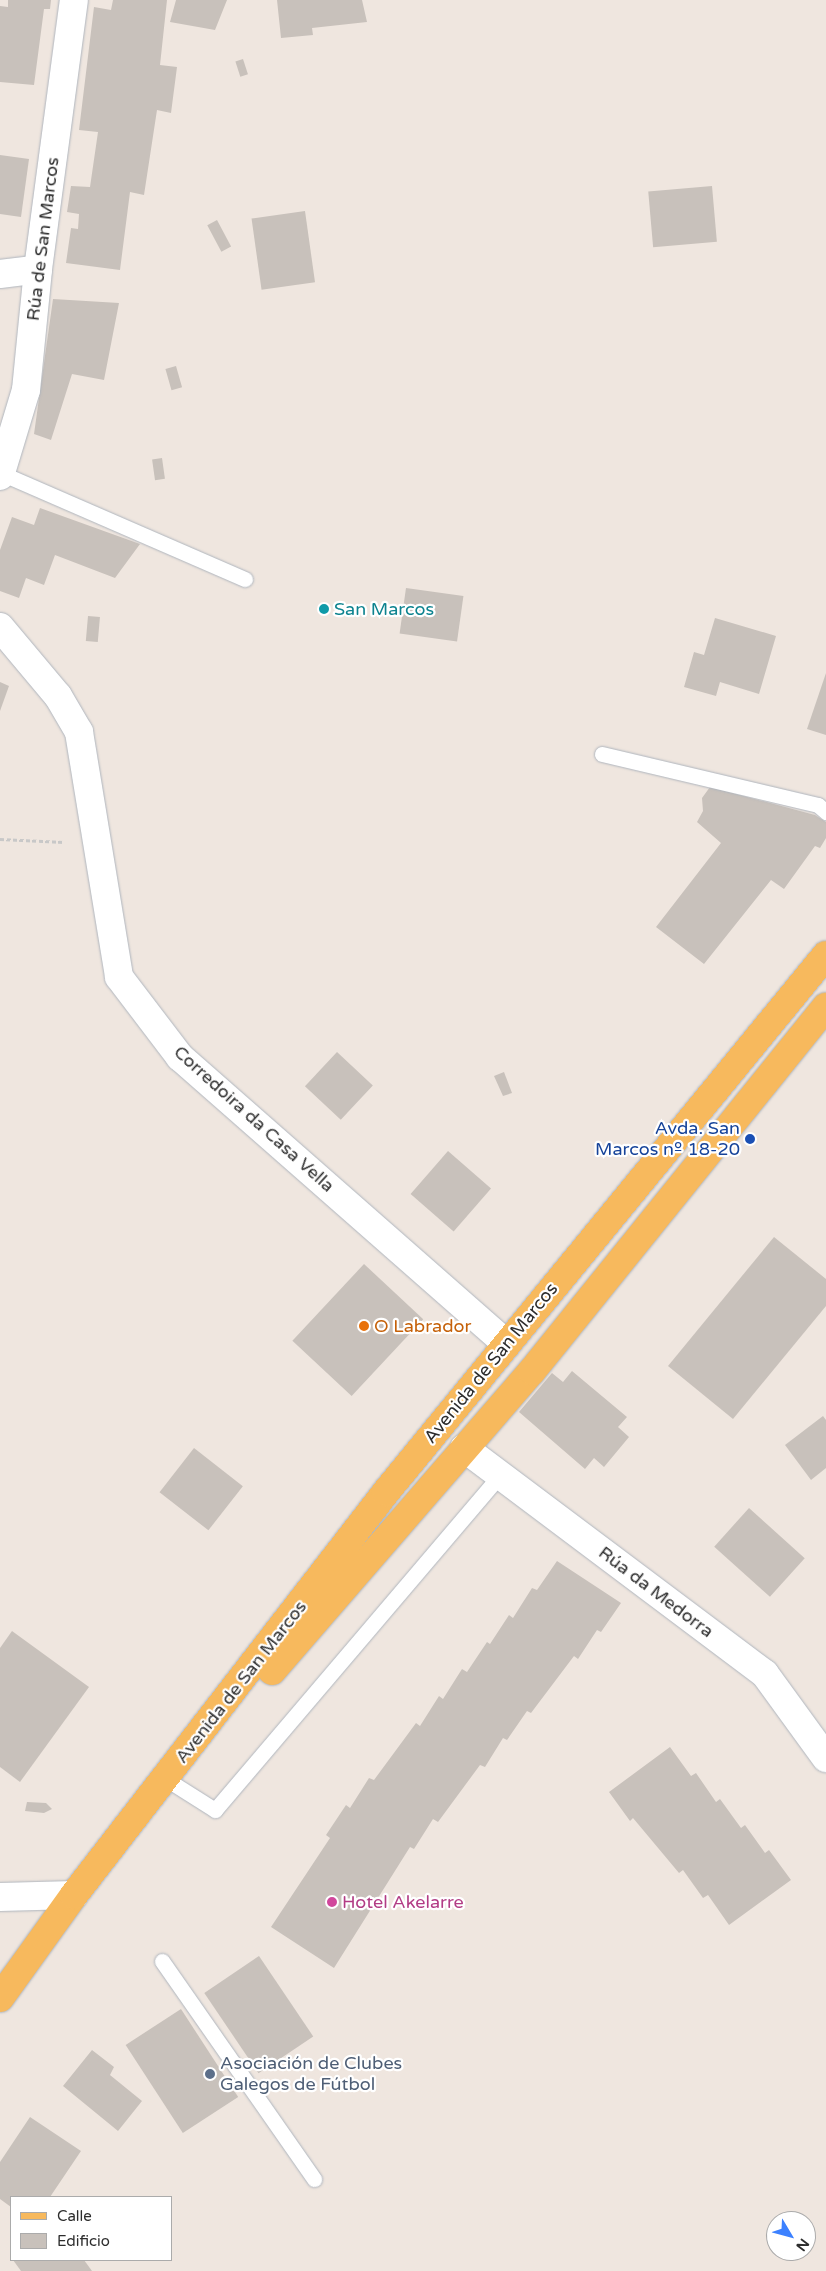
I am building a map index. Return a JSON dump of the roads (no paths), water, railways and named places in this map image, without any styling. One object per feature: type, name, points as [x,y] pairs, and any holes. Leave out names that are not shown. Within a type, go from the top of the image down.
[{"type":"main road","name":"Avenida de San Marcos","points":[[0,1998],[74,1895],[166,1779],[386,1492],[505,1343],[826,955]]},
{"type":"main road","name":"Avenida de San Marcos","points":[[166,1779],[252,1694],[532,1371],[826,1007]]},
{"type":"main road","points":[[386,1492],[417,1480],[439,1451],[464,1448],[468,1417],[492,1387],[505,1343]]},
{"type":"street","name":"Rúa de San Marcos","points":[[1,474],[26,390],[38,269],[74,0]]},
{"type":"street","points":[[0,274],[38,269]]},
{"type":"street","name":"Corredoira da Casa Vella","points":[[0,628],[58,696],[79,732],[119,977],[180,1056],[505,1343]]},
{"type":"street","name":"Rúa da Medorra","points":[[464,1448],[765,1674],[826,1758]]},
{"type":"street","points":[[0,1897],[74,1895]]},
{"type":"lane","points":[[1,474],[245,579]]},
{"type":"lane","points":[[602,754],[818,805],[826,812]]},
{"type":"lane","name":"Avenida de San Marcos","points":[[166,1779],[215,1810],[500,1475]]},
{"type":"lane","points":[[162,1961],[314,2179]]},
{"type":"place","name":"San Marcos","points":[[324,609]]},
{"type":"place","name":"Avda. San Marcos nº 18-20","points":[[750,1139]]},
{"type":"place","name":"O Labrador","points":[[364,1326]]},
{"type":"place","name":"Hotel Akelarre","points":[[332,1902]]},
{"type":"place","name":"Asociación de Clubes Galegos de Fútbol","points":[[210,2074]]}]
